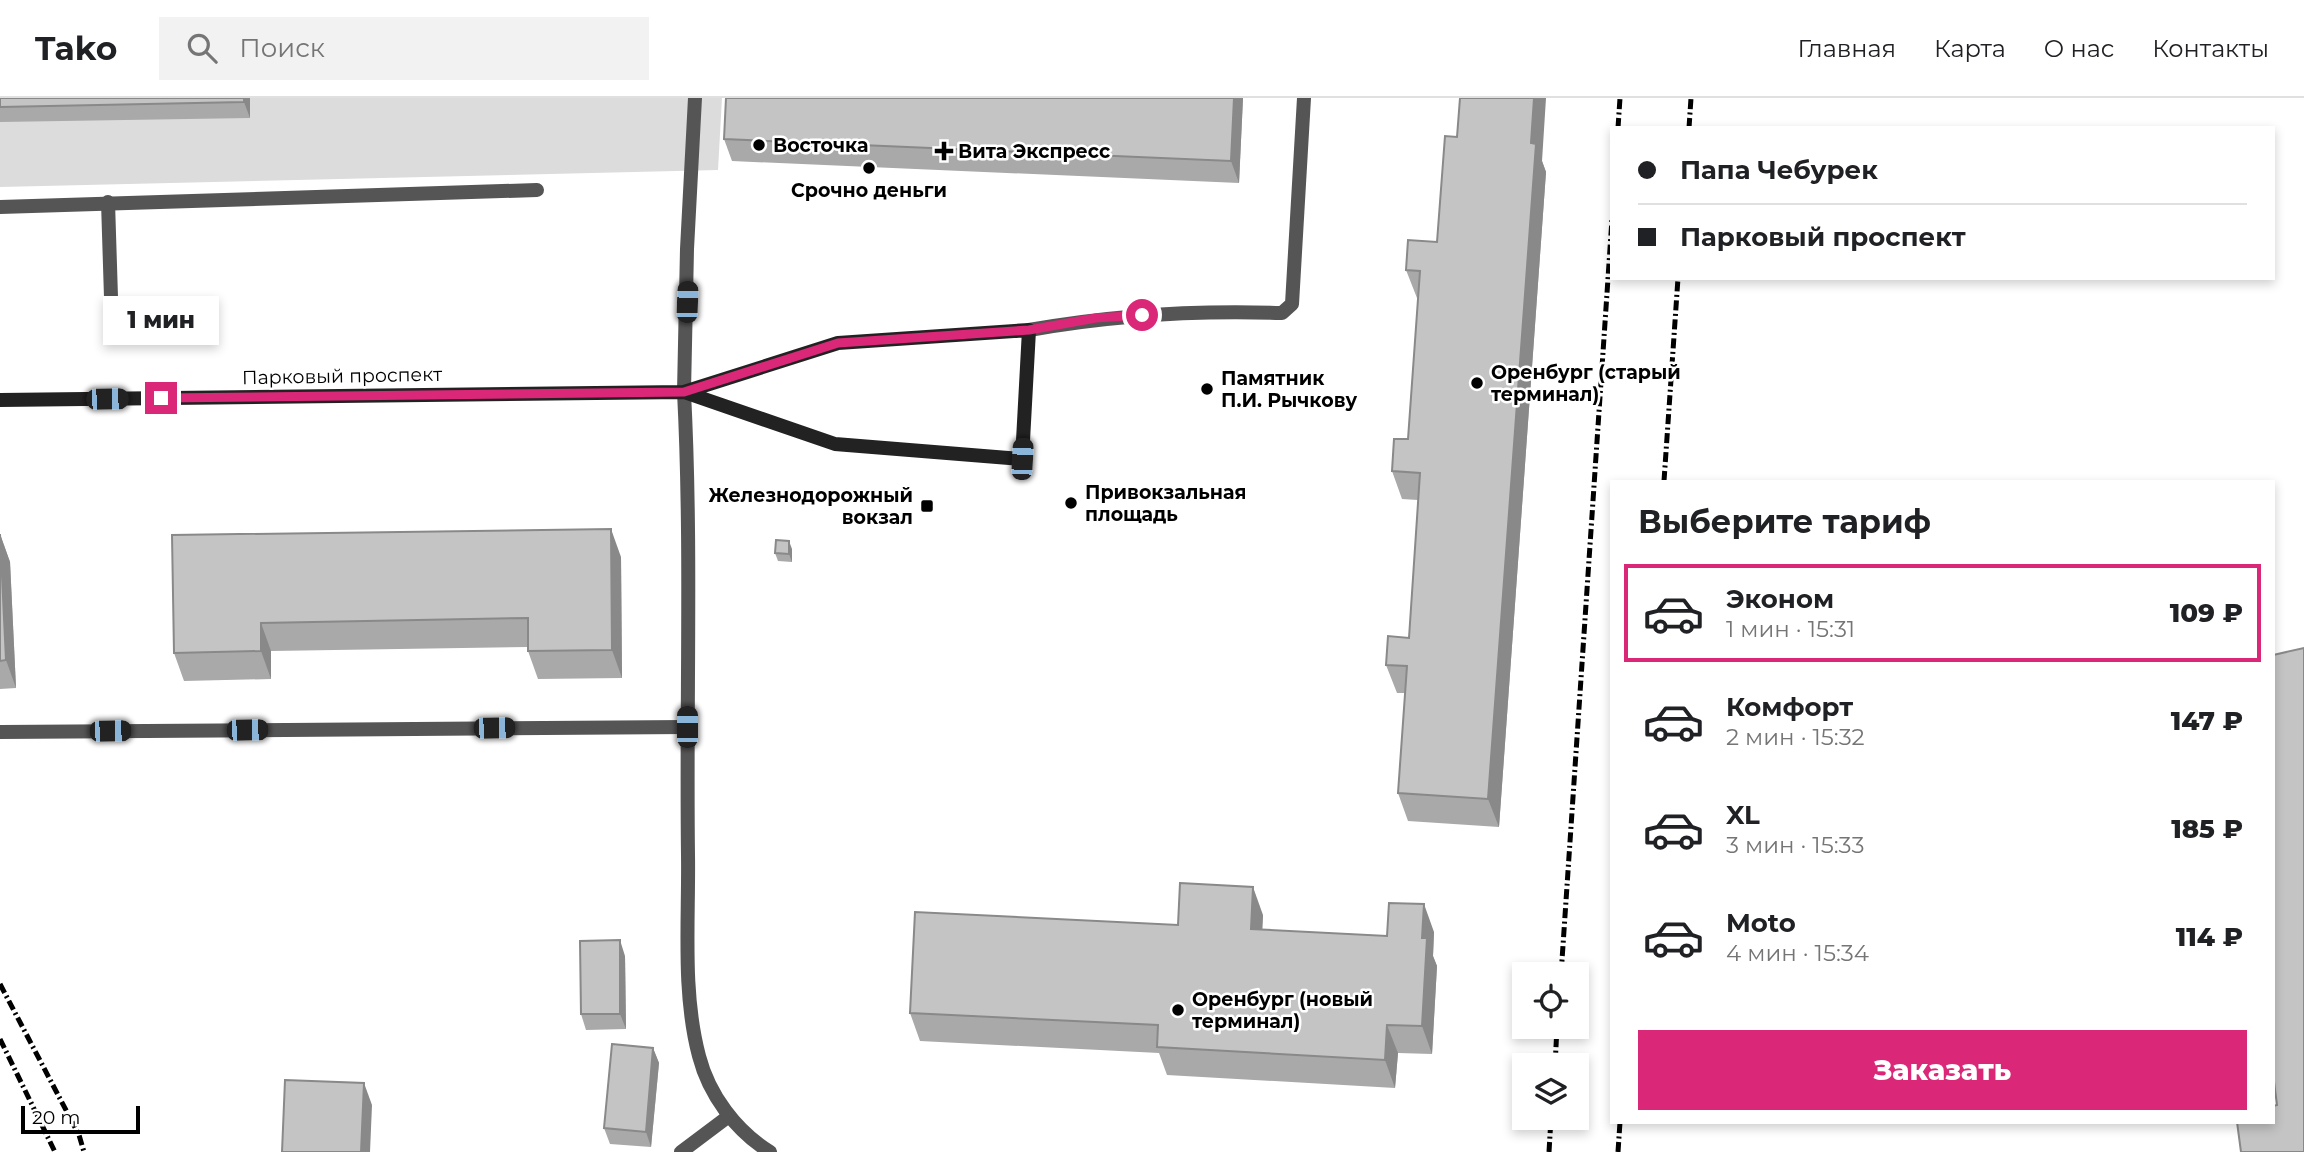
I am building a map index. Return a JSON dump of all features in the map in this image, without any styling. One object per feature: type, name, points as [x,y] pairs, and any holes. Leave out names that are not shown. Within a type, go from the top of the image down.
[{"type":"main road","name":"Парковый проспект","points":[[0,400],[684,392],[838,343],[1029,330],[1022,459],[835,444],[684,392]]},
{"type":"street","points":[[695,98],[687,250],[684,392],[690,498],[687,727],[691,1003],[699,1056],[710,1087],[729,1116],[754,1142],[770,1152]]},
{"type":"street","points":[[1029,330],[1096,318],[1212,311],[1282,313],[1289,310],[1292,304],[1304,98]]},
{"type":"street","points":[[0,207],[537,190]]},
{"type":"street","points":[[108,202],[112,329]]},
{"type":"street","points":[[0,732],[687,727]]},
{"type":"street","points":[[681,1152],[729,1116]]},
{"type":"shaded area","points":[[0,98],[722,98],[718,170],[0,187]]},
{"type":"building","points":[[0,98],[244,98],[244,102],[0,107]]},
{"type":"building","points":[[726,98],[1234,98],[1231,161],[724,139]]},
{"type":"building","name":"Оренбург (старый терминал)","points":[[1460,98],[1534,98],[1531,143],[1536,144],[1488,799],[1398,793],[1407,666],[1386,665],[1388,636],[1409,638],[1420,473],[1392,471],[1394,439],[1408,439],[1420,271],[1406,270],[1408,240],[1437,242],[1445,136],[1457,137]]},
{"type":"building","points":[[611,529],[612,650],[528,651],[528,618],[261,623],[261,651],[174,653],[172,535]]},
{"type":"building","points":[[0,534],[6,660],[0,661]]},
{"type":"building","points":[[776,540],[789,541],[789,554],[775,553]]},
{"type":"building","points":[[2304,648],[2304,1152],[2241,1152],[2237,1124],[2275,1124],[2277,1105],[2275,655]]},
{"type":"building","name":"Оренбург (новый терминал)","points":[[1180,883],[1253,887],[1251,929],[1387,936],[1389,903],[1424,904],[1422,938],[1427,938],[1422,1026],[1387,1025],[1385,1060],[1157,1047],[1158,1025],[910,1013],[915,912],[1178,925]]},
{"type":"building","points":[[620,940],[620,1014],[581,1014],[580,941]]},
{"type":"building","points":[[612,1044],[653,1048],[646,1132],[604,1128]]},
{"type":"building","points":[[285,1080],[364,1083],[361,1152],[282,1152]]},
{"type":"railway","points":[[1618,126],[1620,98]]},
{"type":"railway","points":[[1689,126],[1691,98]]},
{"type":"railway","points":[[1562,962],[1610,249]]},
{"type":"railway","points":[[1664,480],[1678,280]]},
{"type":"railway","points":[[0,984],[79,1135],[84,1152]]},
{"type":"railway","points":[[0,1039],[55,1152]]},
{"type":"railway","points":[[1556,1039],[1556,1053]]},
{"type":"railway","points":[[1618,1152],[1620,1124]]},
{"type":"railway","points":[[1549,1152],[1550,1130]]},
{"type":"place","name":"Восточка","points":[[759,145]]},
{"type":"place","name":"Вита Экспресс","points":[[944,151]]},
{"type":"place","name":"Срочно деньги","points":[[869,168]]},
{"type":"place","name":"Оренбург (старый терминал)","points":[[1477,383]]},
{"type":"place","name":"Памятник П.И. Рычкову","points":[[1207,389]]},
{"type":"place","name":"Привокзальная площадь","points":[[1071,503]]},
{"type":"place","name":"Железнодорожный вокзал","points":[[927,506]]},
{"type":"place","name":"Оренбург (новый терминал)","points":[[1178,1010]]},
{"type":"route","points":[[161,398],[684,392],[838,343],[1029,330],[1096,318],[1142,315]]}]
